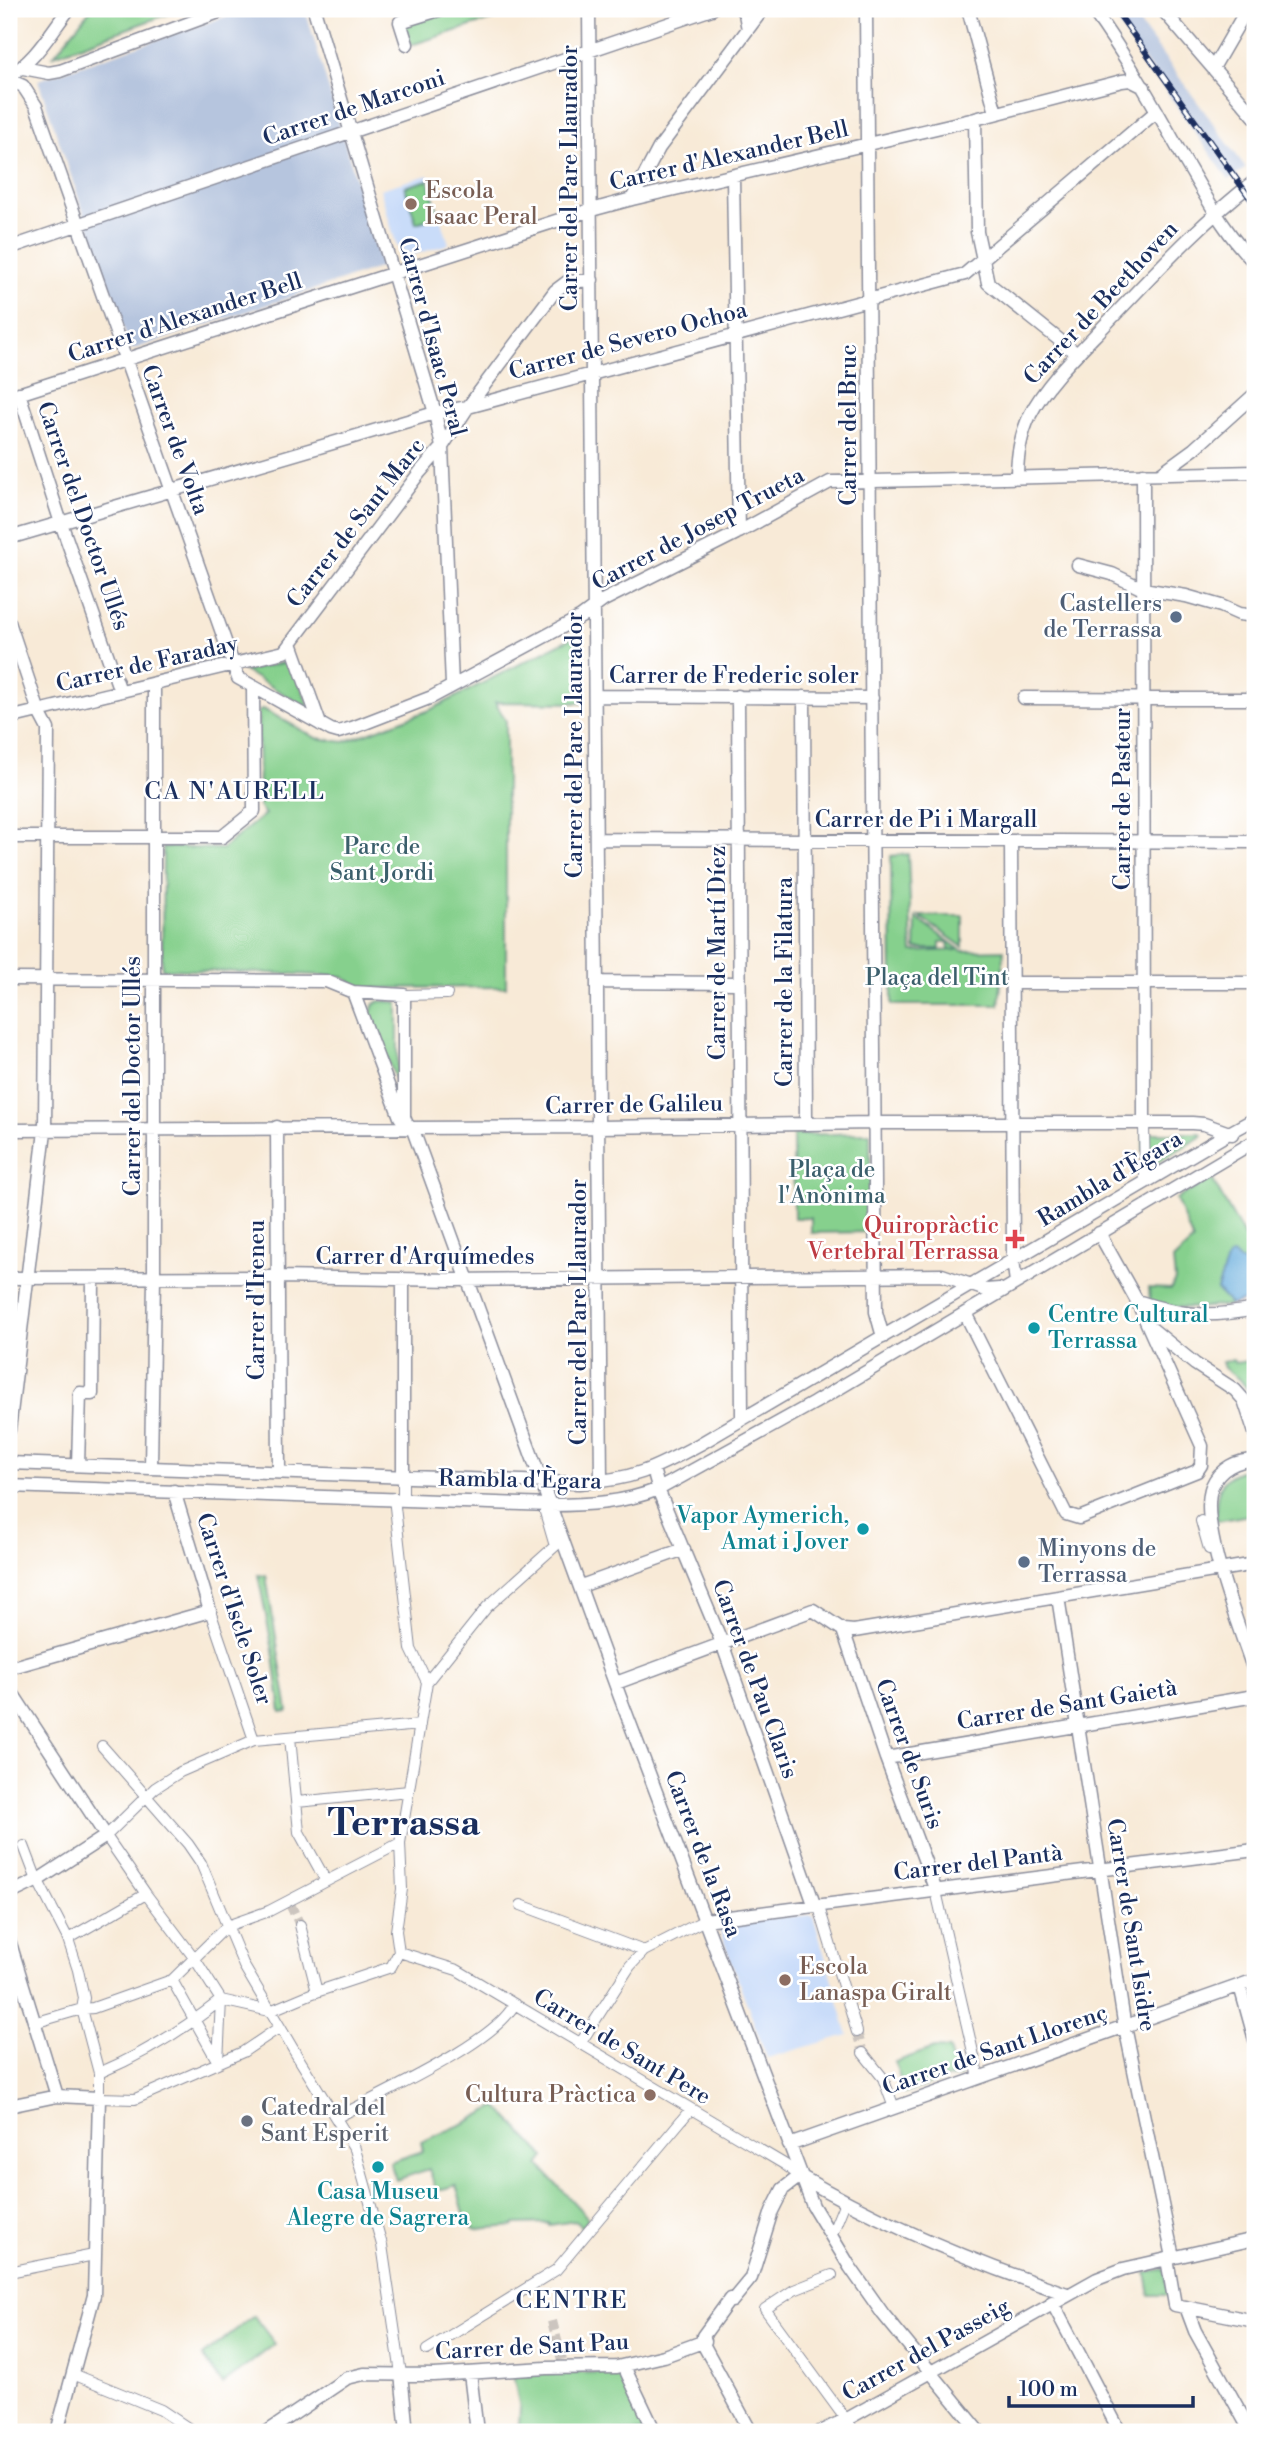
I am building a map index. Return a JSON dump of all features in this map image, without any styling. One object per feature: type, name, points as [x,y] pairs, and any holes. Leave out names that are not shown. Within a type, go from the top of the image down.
[{"type":"street","points":[[9,78],[23,68],[69,9]]},
{"type":"street","points":[[23,68],[49,73],[60,71],[227,9]]},
{"type":"street","name":"Carrer d'Isaac Peral","points":[[314,9],[435,414],[442,447],[452,685]]},
{"type":"street","points":[[407,44],[400,22],[442,9]]},
{"type":"street","name":"Carrer del Pare Llaurador","points":[[589,9],[601,1482]]},
{"type":"street","name":"Carrer de Marconi","points":[[9,248],[76,223],[712,9]]},
{"type":"street","points":[[741,9],[745,14],[748,29]]},
{"type":"street","points":[[632,199],[659,148],[763,9]]},
{"type":"street","name":"Carrer del Bruc","points":[[866,9],[876,1312],[884,1337]]},
{"type":"street","points":[[968,9],[996,113]]},
{"type":"street","points":[[1092,9],[1116,41],[1216,214],[1241,249],[1255,263]]},
{"type":"street","points":[[1162,9],[1255,117]]},
{"type":"street","points":[[1213,68],[1247,9]]},
{"type":"street","name":"Carrer de Volta","points":[[9,78],[23,86],[36,106],[232,666]]},
{"type":"street","name":"Carrer d'Alexander Bell","points":[[14,395],[591,210],[975,119],[1122,81],[1138,83],[1143,88]]},
{"type":"street","name":"Carrer de Severo Ochoa","points":[[9,538],[435,414],[965,274],[1157,111]]},
{"type":"street","points":[[975,119],[977,232],[988,282],[1077,354]]},
{"type":"street","points":[[733,176],[738,532]]},
{"type":"street","name":"Carrer de Beethoven","points":[[1017,477],[1018,452],[1030,414],[1040,398],[1077,354],[1199,227],[1255,181]]},
{"type":"street","name":"Carrer de Sant Marc","points":[[291,643],[420,472],[442,447],[468,407],[555,291],[567,282],[592,280]]},
{"type":"street","points":[[1161,473],[1194,449],[1255,394]]},
{"type":"street","name":"Carrer del Doctor Ullés","points":[[14,395],[120,691]]},
{"type":"street","points":[[1194,449],[1197,464],[1209,472]]},
{"type":"street","name":"Carrer de Josep Trueta","points":[[320,724],[338,732],[352,729],[432,698],[595,608],[604,600],[830,482],[1255,472]]},
{"type":"street","name":"Carrer de Pasteur","points":[[1143,474],[1144,1124]]},
{"type":"street","points":[[1078,565],[1112,574],[1143,590],[1186,596],[1239,614],[1255,616]]},
{"type":"street","points":[[9,622],[39,712],[48,729],[45,1131],[9,1430]]},
{"type":"street","points":[[291,643],[320,724]]},
{"type":"street","name":"Carrer de Faraday","points":[[9,718],[232,666],[284,652],[291,643]]},
{"type":"street","points":[[232,666],[237,678],[320,724]]},
{"type":"street","name":"Carrer del Doctor Ullés","points":[[151,1467],[154,1278],[154,684]]},
{"type":"street","points":[[9,837],[222,837],[254,811],[253,688]]},
{"type":"street","name":"Carrer de Frederic soler","points":[[595,696],[872,698]]},
{"type":"street","name":"Carrer de Martí Díez","points":[[738,696],[742,1419]]},
{"type":"street","name":"Carrer de la Filatura","points":[[804,697],[806,1124]]},
{"type":"street","points":[[1024,698],[1255,699]]},
{"type":"street","name":"Carrer de Pi i Margall","points":[[597,839],[1255,842]]},
{"type":"street","points":[[1011,841],[1011,1285]]},
{"type":"street","points":[[9,979],[326,981],[353,992],[447,994]]},
{"type":"street","points":[[598,982],[738,983]]},
{"type":"street","points":[[1013,983],[1255,984]]},
{"type":"street","points":[[353,992],[400,1116],[413,1130],[541,1482],[547,1508]]},
{"type":"street","points":[[404,995],[404,1116],[408,1127]]},
{"type":"street","name":"Carrer de Galileu","points":[[9,1130],[1012,1123],[1204,1124],[1239,1135],[1255,1125]]},
{"type":"street","points":[[1144,1124],[1145,1183]]},
{"type":"street","name":"Carrer d'Ireneu","points":[[277,1127],[279,1472]]},
{"type":"street","name":"Rambla d'Ègara","points":[[1221,1161],[1222,1145],[1228,1133]]},
{"type":"street","name":"Rambla d'Ègara","points":[[9,1463],[541,1482],[601,1482],[628,1478],[653,1469],[742,1419],[1228,1133]]},
{"type":"street","name":"Rambla d'Ègara","points":[[9,1486],[399,1499],[547,1508],[621,1502],[659,1489],[814,1403],[1255,1141]]},
{"type":"street","points":[[1100,1233],[1154,1331],[1195,1364],[1240,1394],[1255,1433]]},
{"type":"street","name":"Carrer d'Arquímedes","points":[[9,1278],[278,1277],[466,1280],[942,1275],[986,1290],[1011,1285]]},
{"type":"street","points":[[78,1465],[80,1393],[92,1394],[93,1279]]},
{"type":"street","points":[[403,1279],[403,1476],[399,1499],[411,1649],[427,1682]]},
{"type":"street","points":[[1137,1301],[1185,1315],[1209,1316],[1255,1309]]},
{"type":"street","points":[[965,1313],[1066,1514],[1079,1518],[1196,1471],[1201,1465],[1202,1446],[1137,1301]]},
{"type":"street","points":[[1255,1460],[1234,1463],[1220,1473],[1212,1487],[1209,1506],[1221,1570],[1255,1674]]},
{"type":"street","name":"Carrer de Pau Claris","points":[[653,1469],[722,1643],[816,1904]]},
{"type":"street","name":"Carrer d'Iscle Soler","points":[[174,1491],[210,1611],[254,1740]]},
{"type":"street","name":"Carrer de la Rasa","points":[[547,1508],[581,1586],[813,2206],[850,2267],[883,2314],[980,2432]]},
{"type":"street","points":[[1201,1521],[1209,1549]]},
{"type":"street","points":[[99,2073],[137,2057],[193,2022],[221,2000],[275,2009],[391,1967],[400,1952],[396,1931],[402,1889],[400,1843],[427,1682],[487,1607],[544,1555],[561,1544]]},
{"type":"street","points":[[581,1586],[684,1549]]},
{"type":"street","points":[[616,1683],[813,1610],[843,1630],[854,1631],[1255,1564]]},
{"type":"street","name":"Carrer de Sant Isidre","points":[[1058,1597],[1125,2026],[1181,2306],[1251,2432]]},
{"type":"street","points":[[9,1668],[210,1611]]},
{"type":"street","name":"Carrer de Suris","points":[[843,1630],[886,1758],[936,1891]]},
{"type":"street","points":[[9,1688],[101,1837],[194,1957],[221,2000],[215,2064]]},
{"type":"street","name":"Carrer de Sant Gaietà","points":[[886,1758],[1255,1696]]},
{"type":"street","points":[[9,1894],[38,1880],[101,1837],[145,1797],[180,1772],[254,1740],[420,1725]]},
{"type":"street","points":[[290,1737],[299,1832],[326,1881]]},
{"type":"street","points":[[102,1746],[188,1844],[201,1863],[244,1966],[275,2009],[280,2027],[355,2148],[379,2232],[391,2295],[407,2432]]},
{"type":"street","points":[[297,1802],[409,1791]]},
{"type":"street","points":[[34,2022],[93,2008],[172,1980],[228,1924],[289,1902],[400,1843]]},
{"type":"street","points":[[24,1846],[68,1939],[84,1998],[82,2009],[99,2073],[94,2295],[57,2432]]},
{"type":"street","name":"Carrer del Pantà","points":[[705,1920],[1255,1850]]},
{"type":"street","points":[[936,1891],[979,2078]]},
{"type":"street","points":[[68,1939],[146,1894]]},
{"type":"street","points":[[816,1904],[857,2032]]},
{"type":"street","points":[[521,1905],[644,1951]]},
{"type":"street","points":[[580,2044],[629,1968],[644,1951],[705,1920]]},
{"type":"street","points":[[300,1925],[317,1992]]},
{"type":"street","points":[[9,1940],[57,2096]]},
{"type":"street","name":"Carrer de Sant Pere","points":[[400,1952],[457,1970],[800,2176]]},
{"type":"street","points":[[172,1980],[215,2064]]},
{"type":"street","name":"Carrer de Sant Llorenç","points":[[789,2145],[1255,1980]]},
{"type":"street","points":[[1240,1986],[1255,2040]]},
{"type":"street","points":[[336,2118],[472,2045],[509,2014],[514,2005]]},
{"type":"street","points":[[9,2106],[57,2096],[135,2099],[243,2052],[280,2027]]},
{"type":"street","points":[[863,2053],[883,2078],[893,2105]]},
{"type":"street","points":[[427,2350],[556,2270],[690,2110]]},
{"type":"street","points":[[751,2432],[703,2336],[730,2300],[732,2301],[751,2278],[772,2211],[783,2189],[800,2176],[845,2202],[1001,2272],[1067,2294]]},
{"type":"street","points":[[832,2234],[845,2202]]},
{"type":"street","name":"Carrer del Passeig","points":[[820,2432],[1052,2302],[1123,2269],[1255,2239]]},
{"type":"street","points":[[9,2272],[94,2255]]},
{"type":"street","points":[[832,2275],[794,2290],[765,2309],[855,2432]]},
{"type":"street","points":[[1052,2302],[1120,2432]]},
{"type":"street","points":[[1181,2306],[1255,2320]]},
{"type":"street","name":"Carrer de Sant Pau","points":[[267,2432],[347,2378],[365,2374],[470,2373],[563,2364],[626,2366],[704,2341]]},
{"type":"street","points":[[626,2366],[655,2432]]},
{"type":"street","points":[[470,2373],[477,2432]]},
{"type":"street","points":[[73,2374],[161,2410],[194,2432]]},
{"type":"shaded area","points":[[248,9],[305,9],[382,267],[131,350],[38,80]]},
{"type":"shaded area","points":[[1108,9],[1129,9],[1246,168],[1229,180]]},
{"type":"shaded area","name":"Escola Isaac Peral","points":[[428,175],[449,244],[413,255],[397,247],[380,189]]},
{"type":"shaded area","name":"Escola Lanaspa Giralt","points":[[813,1915],[848,2035],[767,2058],[718,1926],[749,1919]]},
{"type":"green space","points":[[91,9],[182,9],[54,55]]},
{"type":"green space","points":[[457,9],[522,10],[411,45],[405,25]]},
{"type":"green space","points":[[428,180],[439,216],[416,223],[405,187]]},
{"type":"green space","name":"Parc de Sant Jordi","points":[[577,635],[582,639],[583,703],[495,702],[506,721],[506,987],[368,988],[358,986],[341,976],[162,969],[163,847],[222,849],[265,814],[259,807],[258,712],[263,709],[316,738],[344,742],[430,710]]},
{"type":"green space","points":[[291,661],[310,709],[244,671]]},
{"type":"green space","name":"Plaça del Tint","points":[[908,854],[912,952],[958,950],[949,949],[948,942],[940,942],[940,949],[915,949],[916,918],[962,951],[1004,950],[999,1005],[892,1005],[891,856]]},
{"type":"green space","points":[[919,916],[963,916],[963,947]]},
{"type":"green space","points":[[380,1001],[398,1002],[398,1085],[370,1015],[374,1004]]},
{"type":"green space","name":"Plaça de l'Anònima","points":[[870,1133],[871,1232],[811,1233],[811,1218],[794,1218],[793,1135]]},
{"type":"green space","points":[[1143,1133],[1201,1133],[1202,1136],[1144,1170]]},
{"type":"green space","points":[[1212,1179],[1255,1255],[1255,1266],[1240,1261],[1223,1274],[1217,1290],[1231,1305],[1180,1307],[1150,1302],[1149,1288],[1171,1289],[1175,1280],[1173,1260],[1193,1241],[1176,1199]]},
{"type":"green space","points":[[1233,1360],[1235,1363],[1255,1360],[1255,1399],[1241,1381],[1224,1368],[1222,1362]]},
{"type":"green space","points":[[1244,1470],[1255,1472],[1255,1514],[1217,1521],[1217,1496],[1223,1482]]},
{"type":"green space","points":[[258,1575],[266,1576],[288,1711],[281,1712],[274,1656]]},
{"type":"green space","points":[[934,2048],[949,2049],[953,2065],[958,2065],[960,2077],[904,2093],[895,2062]]},
{"type":"green space","points":[[497,2106],[545,2157],[539,2165],[588,2218],[581,2227],[575,2221],[476,2229],[467,2223],[456,2185],[436,2191],[429,2169],[396,2180],[390,2162],[423,2151],[421,2142]]},
{"type":"green space","points":[[1164,2269],[1169,2295],[1150,2295],[1146,2272]]},
{"type":"green space","points":[[254,2316],[275,2344],[223,2384],[202,2356]]},
{"type":"green space","points":[[615,2372],[620,2375],[646,2432],[505,2432],[503,2429],[519,2425],[520,2408],[513,2375]]},
{"type":"water","points":[[1233,1254],[1240,1261],[1255,1266],[1255,1299],[1231,1305],[1217,1290],[1228,1257]]},
{"type":"tunnel","points":[[290,1904],[300,1925]]},
{"type":"tunnel","points":[[857,2032],[863,2053]]},
{"type":"tunnel","points":[[552,2321],[562,2360]]},
{"type":"railway","points":[[1115,9],[1255,205]]},
{"type":"place","name":"Escola Isaac Peral","points":[[411,204]]},
{"type":"place","name":"Castellers de Terrassa","points":[[1176,617]]},
{"type":"place","name":"Quiropràctic Vertebral Terrassa","points":[[1015,1239]]},
{"type":"place","name":"Centre Cultural Terrassa","points":[[1034,1328]]},
{"type":"place","name":"Vapor Aymerich, Amat i Jover","points":[[863,1529]]},
{"type":"place","name":"Minyons de Terrassa","points":[[1024,1562]]},
{"type":"place","name":"Escola Lanaspa Giralt","points":[[785,1980]]},
{"type":"place","name":"Cultura Pràctica","points":[[650,2095]]},
{"type":"place","name":"Catedral del Sant Esperit","points":[[247,2121]]},
{"type":"place","name":"Casa Museu Alegre de Sagrera","points":[[378,2167]]},
{"type":"district","name":"CA N'AURELL","points":[[235,792]]},
{"type":"district","name":"Terrassa","points":[[404,1824]]},
{"type":"district","name":"CENTRE","points":[[572,2301]]}]
